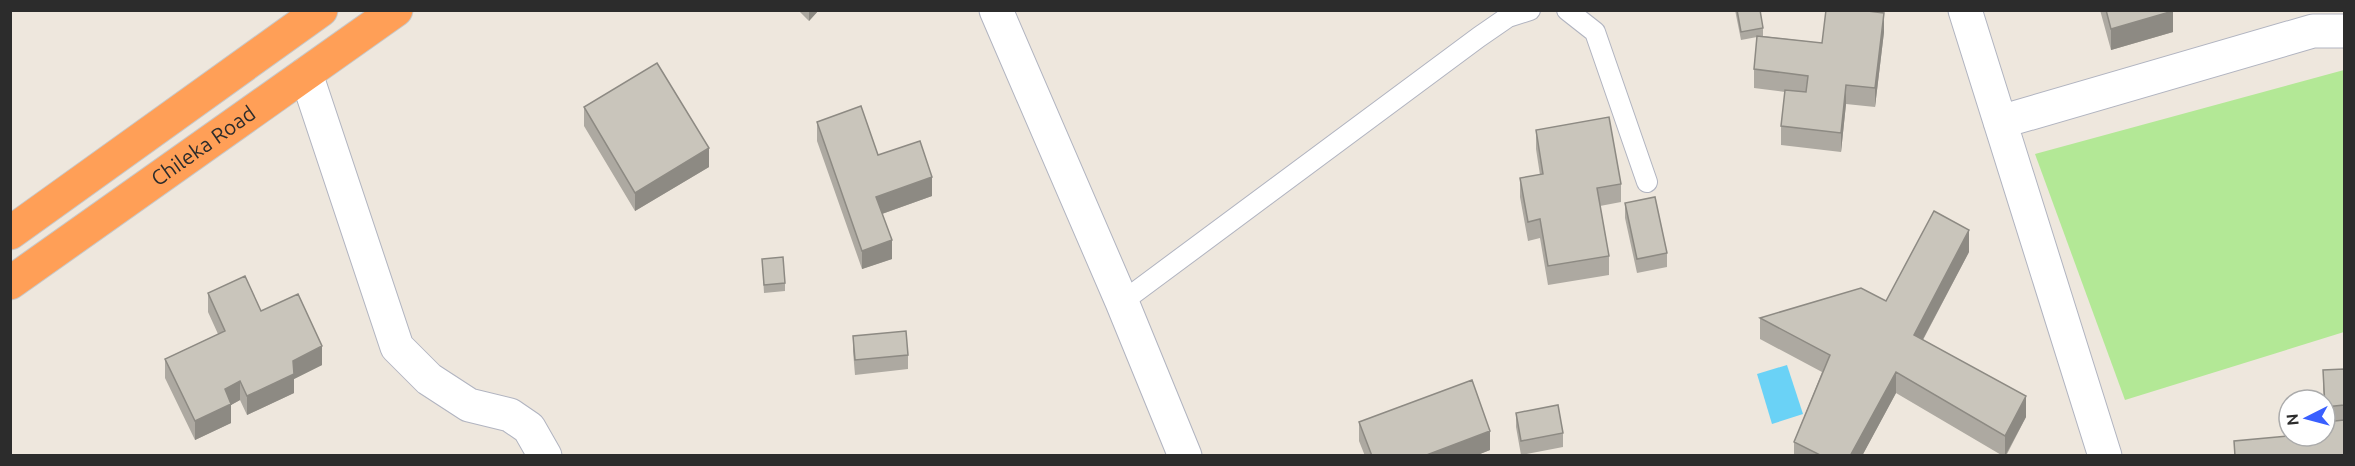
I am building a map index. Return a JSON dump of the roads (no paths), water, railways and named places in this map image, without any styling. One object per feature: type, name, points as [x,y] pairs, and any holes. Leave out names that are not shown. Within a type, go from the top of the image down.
[{"type":"highway","name":"Chileka Road","points":[[10,233],[321,10]]},
{"type":"highway","name":"Chileka Road","points":[[10,283],[396,10]]},
{"type":"street","points":[[996,10],[1122,302],[1185,456]]},
{"type":"street","points":[[1965,10],[2105,456]]},
{"type":"street","points":[[2000,122],[2313,32],[2344,31]]},
{"type":"street","points":[[306,74],[397,347],[429,379],[469,405],[510,415],[529,428],[545,456]]},
{"type":"lane","points":[[1122,302],[1479,37],[1508,17],[1530,10]]},
{"type":"lane","points":[[1567,10],[1595,33],[1647,182]]},
{"type":"water","points":[[1787,365],[1803,414],[1772,424],[1757,374]]}]
